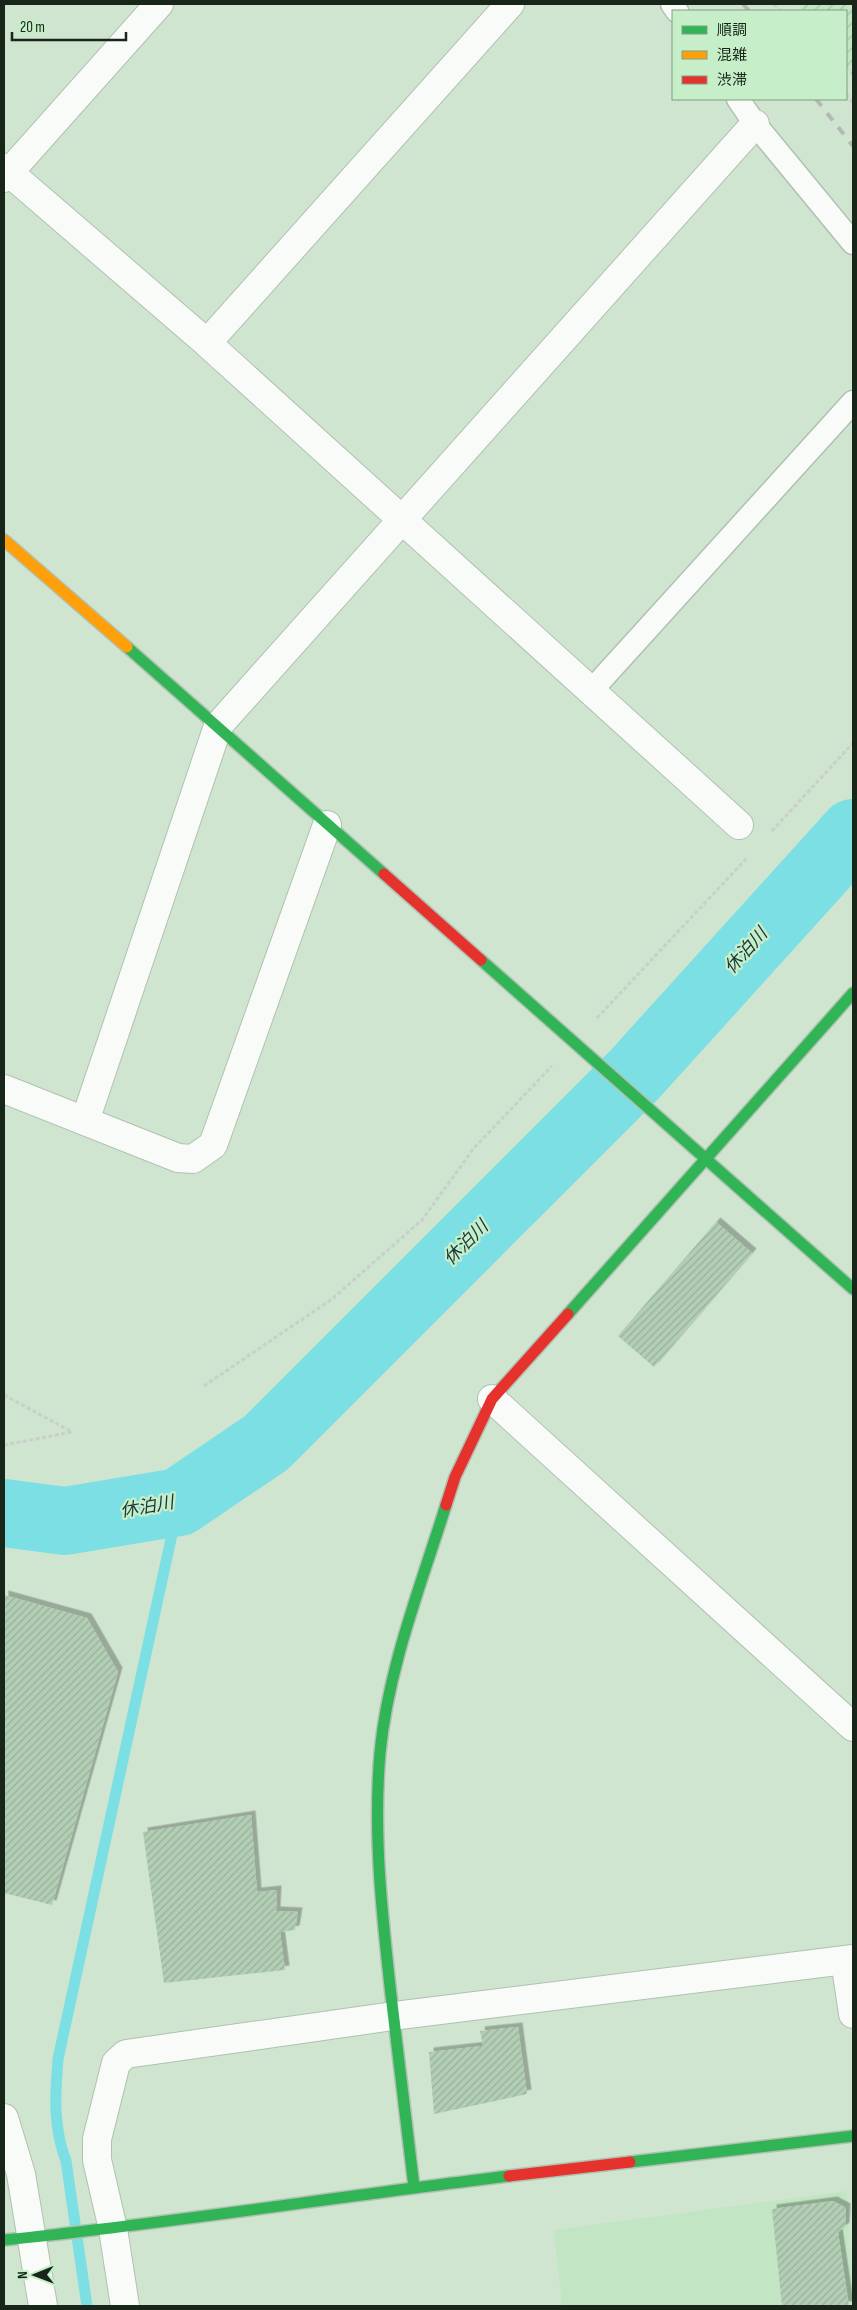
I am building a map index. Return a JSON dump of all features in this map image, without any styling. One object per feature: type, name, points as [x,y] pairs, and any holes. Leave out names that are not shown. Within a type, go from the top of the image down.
[{"type":"street","points":[[160,4],[5,173],[207,343],[739,826]]},
{"type":"street","points":[[207,343],[510,4]]},
{"type":"street","points":[[85,1121],[218,726],[755,124]]},
{"type":"street","points":[[4,540],[218,726],[636,1100],[853,1289]]},
{"type":"street","points":[[4,1089],[178,1158],[193,1159],[213,1145],[327,825]]},
{"type":"street","points":[[414,2187],[393,2016],[378,1860],[380,1753],[388,1705],[401,1648],[455,1477],[492,1399],[853,993]]},
{"type":"street","points":[[492,1399],[853,1727]]},
{"type":"street","points":[[125,2306],[103,2230],[97,2139],[116,2063],[126,2054],[393,2016],[849,1959],[853,2014]]},
{"type":"street","points":[[4,2118],[43,2236],[43,2306]]},
{"type":"street","points":[[4,2240],[103,2230],[414,2187],[853,2136]]},
{"type":"lane","points":[[739,100],[755,124],[853,243]]},
{"type":"lane","points":[[591,691],[853,402]]},
{"type":"path","points":[[204,1386],[332,1299],[422,1220],[474,1148],[853,743]]},
{"type":"path","points":[[739,826],[757,847]]},
{"type":"path","points":[[4,1395],[72,1432],[4,1445]]},
{"type":"shaded area","points":[[798,4],[853,4],[853,77],[847,68],[847,10],[802,10]]},
{"type":"shaded area","points":[[847,2191],[853,2306],[562,2306],[554,2230]]},
{"type":"building","points":[[716,1222],[752,1253],[654,1367],[618,1336]]},
{"type":"building","points":[[4,1595],[87,1618],[118,1672],[52,1905],[4,1893]]},
{"type":"building","points":[[251,1815],[257,1892],[277,1890],[276,1911],[298,1912],[295,1930],[280,1932],[285,1970],[164,1983],[143,1832]]},
{"type":"building","points":[[518,2027],[527,2094],[434,2114],[429,2052],[483,2046],[480,2031]]},
{"type":"building","points":[[833,2201],[846,2208],[845,2227],[838,2232],[849,2306],[782,2306],[772,2209]]},
{"type":"waterway","name":"休泊川","points":[[4,1513],[65,1521],[179,1502],[266,1443],[635,1074],[853,833]]},
{"type":"waterway","points":[[87,2306],[66,2161],[57,2123],[58,2059],[179,1502]]},
{"type":"railway","points":[[743,4],[748,10]]},
{"type":"railway","points":[[817,100],[853,146]]},
{"type":"traffic: fast","points":[[127,647],[384,874]]},
{"type":"traffic: fast","points":[[481,960],[853,1289]]},
{"type":"traffic: fast","points":[[568,1314],[853,993]]},
{"type":"traffic: fast","points":[[414,2187],[382,1905],[378,1844],[378,1783],[384,1721],[390,1690],[416,1596],[446,1505]]},
{"type":"traffic: fast","points":[[630,2162],[853,2136]]},
{"type":"traffic: fast","points":[[4,2240],[131,2226],[509,2176]]},
{"type":"traffic: slow","points":[[4,540],[127,647]]},
{"type":"traffic: jam","points":[[384,874],[481,960]]},
{"type":"traffic: jam","points":[[446,1505],[455,1477],[492,1399],[568,1314]]},
{"type":"traffic: jam","points":[[509,2176],[630,2162]]}]
